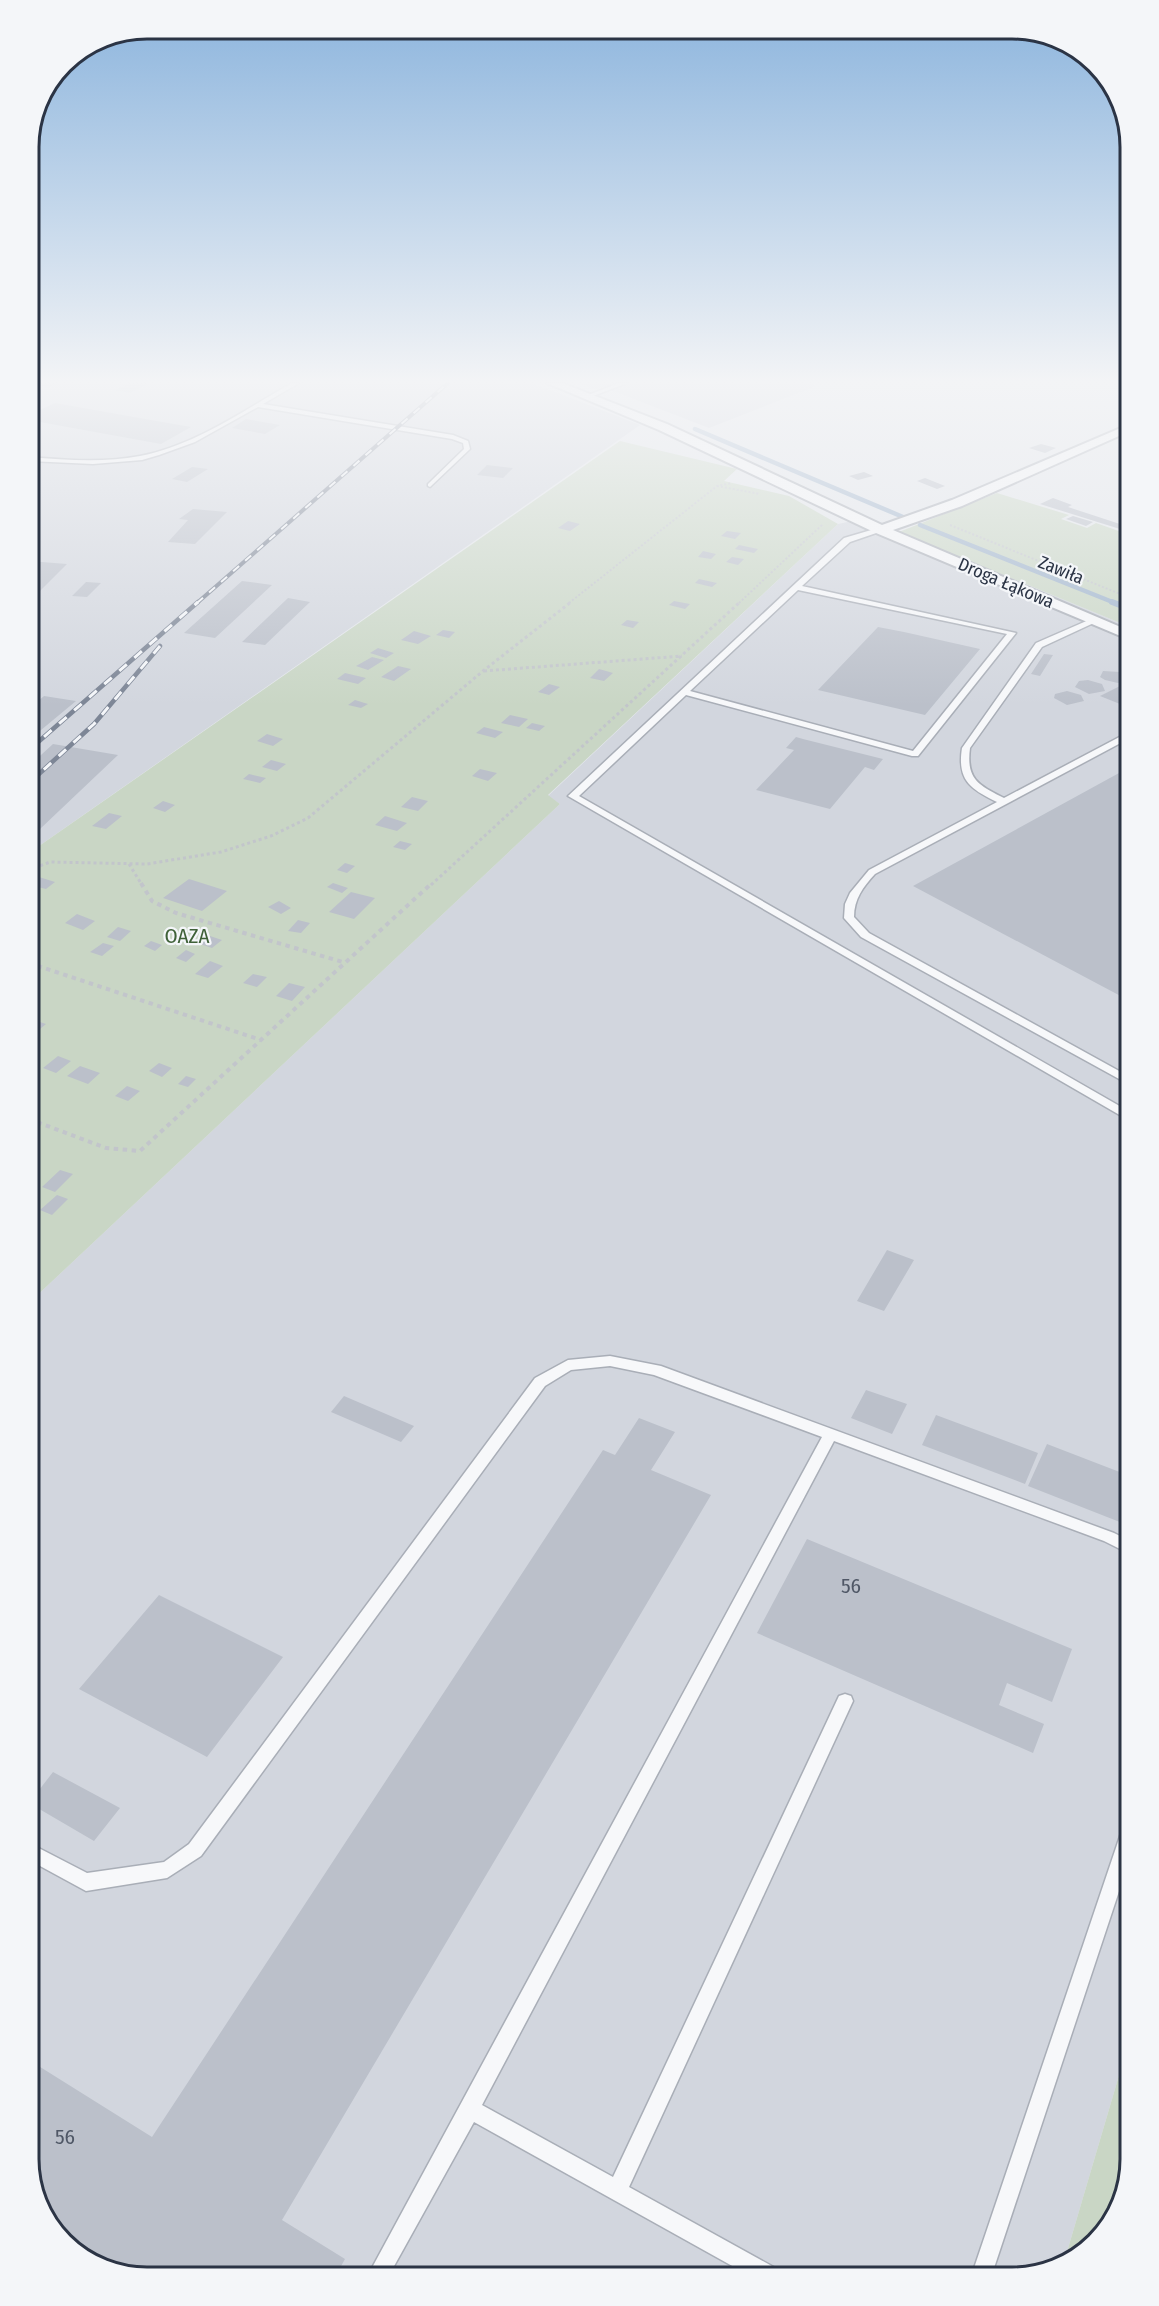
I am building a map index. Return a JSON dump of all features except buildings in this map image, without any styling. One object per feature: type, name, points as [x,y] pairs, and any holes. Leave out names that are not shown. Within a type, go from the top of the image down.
[{"type":"street","name":"Droga Łąkowa","points":[[798,491],[881,530],[1120,632]]},
{"type":"street","points":[[881,530],[985,491]]},
{"type":"lane","points":[[881,530],[847,540],[573,796],[1120,1111]]},
{"type":"lane","points":[[684,692],[915,754],[1011,633],[797,587]]},
{"type":"lane","points":[[1002,801],[978,789],[967,777],[963,763],[966,748],[1039,645],[1094,621]]},
{"type":"lane","points":[[1120,741],[1002,801],[872,872],[858,886],[848,905],[849,918],[865,935],[1120,1075]]},
{"type":"lane","points":[[39,1857],[86,1882],[167,1870],[195,1850],[540,1382],[568,1365],[610,1361],[656,1370],[1120,1542]]},
{"type":"lane","points":[[383,2267],[470,2109],[831,1434]]},
{"type":"lane","points":[[617,2191],[845,1701]]},
{"type":"lane","points":[[984,2267],[1120,1866]]},
{"type":"lane","points":[[470,2109],[754,2267]]},
{"type":"path","points":[[39,866],[50,862],[147,864],[221,852],[272,836],[308,818],[483,671],[711,491]]},
{"type":"path","points":[[741,491],[768,496]]},
{"type":"path","name":"Zawiła","points":[[922,515],[1120,594]]},
{"type":"path","points":[[39,1123],[106,1149],[140,1151],[825,525],[819,519]]},
{"type":"path","points":[[483,671],[682,656]]},
{"type":"path","points":[[129,864],[152,901],[176,913],[346,963]]},
{"type":"path","points":[[39,966],[261,1040]]},
{"type":"shaded area","points":[[39,491],[546,491],[39,846]]},
{"type":"shaded area","points":[[867,518],[1120,623],[1120,2072],[1067,2252],[1053,2259],[1019,2267],[140,2267],[99,2256],[81,2245],[61,2225],[53,2213],[41,2180],[39,2159],[39,1294],[560,804],[548,796],[838,524]]},
{"type":"green space","name":"OAZA","points":[[549,491],[766,491],[789,496],[838,524],[548,795],[560,804],[39,1294],[39,846]]},
{"type":"green space","points":[[997,493],[1069,515],[1061,519],[1087,528],[1096,523],[1120,531],[1120,623],[899,532]]},
{"type":"green space","points":[[1120,2072],[1120,2166],[1114,2194],[1102,2219],[1083,2240],[1067,2252]]},
{"type":"waterway","points":[[841,491],[903,517]]},
{"type":"waterway","points":[[920,525],[1115,603]]},
{"type":"waterway","points":[[1112,602],[1120,605]]},
{"type":"railway","points":[[197,603],[325,491]]},
{"type":"railway","points":[[39,741],[198,602]]},
{"type":"railway","points":[[39,774],[94,724],[160,646]]}]
